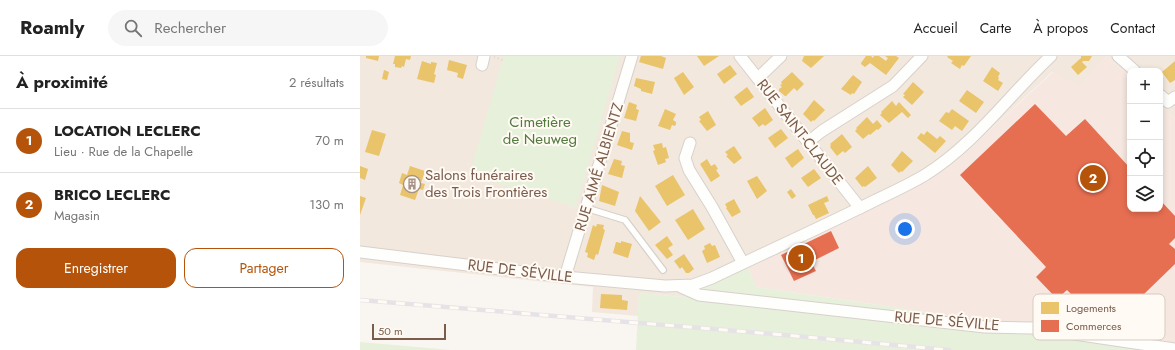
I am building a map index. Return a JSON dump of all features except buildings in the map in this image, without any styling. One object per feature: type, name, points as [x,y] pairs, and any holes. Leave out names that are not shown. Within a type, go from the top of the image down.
[{"type":"street","name":"RUE AIMÉ ALBIENTZ","points":[[565,277],[632,56]]},
{"type":"street","name":"RUE SAINT-CLAUDE","points":[[740,56],[860,208]]},
{"type":"street","points":[[758,78],[781,56]]},
{"type":"street","points":[[808,142],[822,131],[893,86],[922,56]]},
{"type":"street","points":[[684,286],[707,280],[860,208],[925,175],[956,152],[986,124],[1034,72],[1051,56]]},
{"type":"street","points":[[1118,56],[1131,68]]},
{"type":"street","points":[[1163,98],[1168,102],[1175,97]]},
{"type":"street","points":[[690,143],[685,158],[689,170],[712,207],[743,263]]},
{"type":"street","name":"RUE DE SÉVILLE","points":[[360,252],[565,277],[684,286],[719,298],[985,326],[1033,328]]},
{"type":"street","name":"RUE DE SÉVILLE","points":[[1110,340],[1175,349]]},
{"type":"lane","points":[[586,208],[625,220],[663,270]]},
{"type":"path","points":[[491,56],[503,60]]},
{"type":"shaded area","points":[[360,56],[1107,56],[1079,87],[1052,72],[950,167],[748,267],[683,297],[639,293],[638,316],[592,312],[593,287],[360,262]]},
{"type":"shaded area","points":[[1107,56],[1175,56],[1175,118],[1163,107],[1163,68],[1127,68],[1127,74]]},
{"type":"shaded area","points":[[1107,56],[1127,74],[1127,212],[1163,212],[1163,107],[1175,118],[1175,350],[1148,350],[1091,340],[1165,340],[1165,294],[1033,294],[1033,330],[960,317],[756,287],[748,267],[950,167],[1053,72],[1079,86]]},
{"type":"green space","name":"Cimetière de Neuweg","points":[[504,56],[620,56],[576,207],[469,175]]},
{"type":"green space","points":[[748,267],[756,287],[960,317],[1033,330],[1033,340],[1091,340],[1148,350],[636,350],[639,293],[683,297]]},
{"type":"green space","points":[[360,342],[451,350],[360,350]]},
{"type":"railway","points":[[360,300],[949,350]]},
{"type":"place","name":"BRICO LECLERC","points":[[1093,178]]},
{"type":"place","name":"Salons funéraires des Trois Frontières","points":[[412,184]]},
{"type":"place","name":"LOCATION LECLERC","points":[[801,258]]}]
